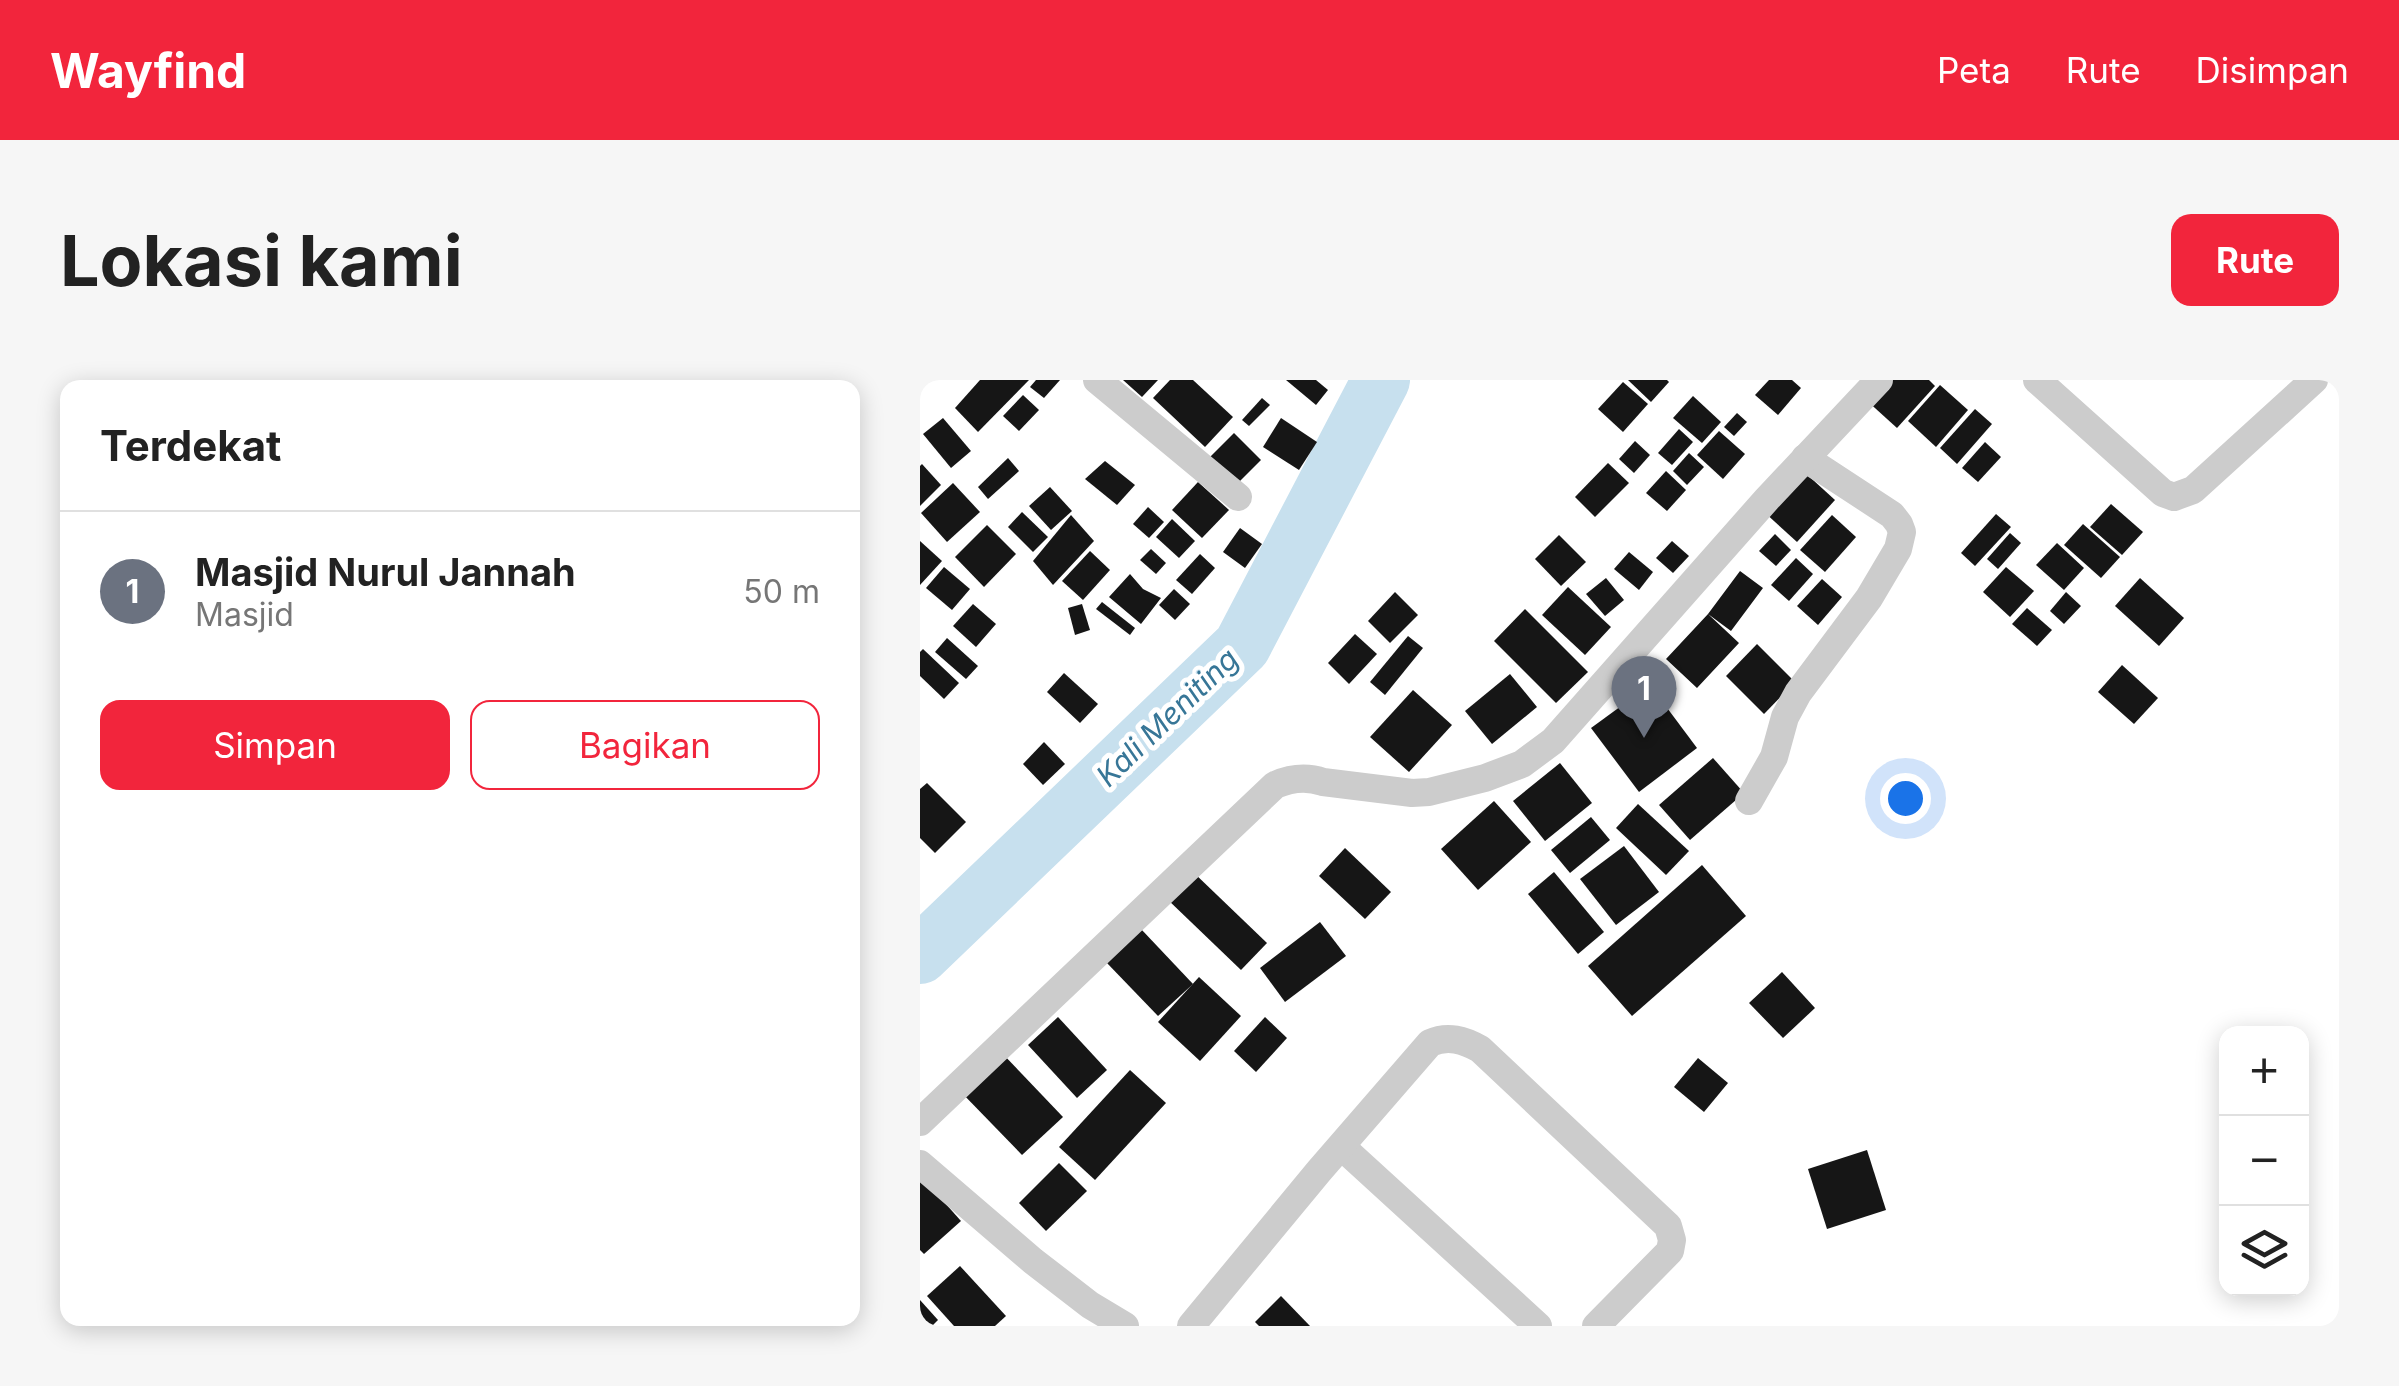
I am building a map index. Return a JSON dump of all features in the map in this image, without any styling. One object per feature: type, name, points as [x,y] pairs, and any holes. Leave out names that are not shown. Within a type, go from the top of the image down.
[{"type":"street","points":[[1098,380],[1238,497]]},
{"type":"street","points":[[920,1122],[1274,785],[1313,778],[1412,793],[1429,792],[1486,778],[1522,764],[1554,741],[1767,499],[1879,380]]},
{"type":"street","points":[[2037,380],[2160,490],[2174,497],[2192,490],[2314,380]]},
{"type":"street","points":[[1749,801],[1774,758],[1785,718],[1798,693],[1869,598],[1901,540],[1899,524],[1892,515],[1805,458]]},
{"type":"street","points":[[1191,1326],[1319,1170],[1430,1043],[1438,1039],[1463,1039],[1480,1049],[1668,1226],[1670,1251],[1596,1326]]},
{"type":"street","points":[[1342,1147],[1538,1326]]},
{"type":"street","points":[[920,1164],[1033,1262],[1125,1326]]},
{"type":"building","points":[[980,380],[1029,380],[978,432],[955,408]]},
{"type":"building","points":[[1036,380],[1060,380],[1044,398],[1030,387]]},
{"type":"building","points":[[1123,380],[1158,380],[1142,397]]},
{"type":"building","points":[[1170,380],[1193,380],[1233,417],[1205,447],[1153,398]]},
{"type":"building","points":[[1286,380],[1316,380],[1328,390],[1316,405]]},
{"type":"building","points":[[1628,380],[1667,380],[1669,382],[1651,402]]},
{"type":"building","points":[[1769,380],[1792,380],[1801,388],[1778,415],[1755,395]]},
{"type":"building","points":[[1882,380],[1929,380],[1935,386],[1897,428],[1865,399]]},
{"type":"building","points":[[1623,382],[1648,404],[1623,432],[1598,409]]},
{"type":"building","points":[[1940,385],[1968,410],[1936,447],[1908,421]]},
{"type":"building","points":[[1023,395],[1039,410],[1019,431],[1003,416]]},
{"type":"building","points":[[1693,396],[1721,422],[1702,443],[1673,418]]},
{"type":"building","points":[[1262,398],[1270,405],[1249,426],[1242,420]]},
{"type":"building","points":[[1975,409],[1992,424],[1957,464],[1940,448]]},
{"type":"building","points":[[1737,413],[1747,422],[1734,436],[1724,427]]},
{"type":"building","points":[[943,418],[971,451],[951,468],[923,434]]},
{"type":"building","points":[[1281,418],[1317,442],[1299,470],[1263,447]]},
{"type":"building","points":[[1679,429],[1693,442],[1672,465],[1658,453]]},
{"type":"building","points":[[1719,431],[1745,454],[1723,479],[1697,455]]},
{"type":"building","points":[[1234,433],[1261,460],[1236,485],[1209,458]]},
{"type":"building","points":[[1635,441],[1650,455],[1634,473],[1619,459]]},
{"type":"building","points":[[1985,442],[2001,457],[1978,482],[1962,468]]},
{"type":"building","points":[[1689,453],[1704,467],[1687,485],[1673,471]]},
{"type":"building","points":[[1008,458],[1019,471],[988,499],[978,487]]},
{"type":"building","points":[[1105,461],[1135,485],[1117,505],[1085,479]]},
{"type":"building","points":[[1608,463],[1629,483],[1595,517],[1575,497]]},
{"type":"building","points":[[920,466],[941,485],[920,506]]},
{"type":"building","points":[[1801,469],[1835,500],[1797,542],[1763,511]]},
{"type":"building","points":[[1666,471],[1686,490],[1667,511],[1646,493]]},
{"type":"building","points":[[1198,482],[1229,510],[1202,538],[1172,510]]},
{"type":"building","points":[[953,483],[980,512],[947,542],[921,513]]},
{"type":"building","points":[[1050,487],[1072,511],[1051,530],[1029,506]]},
{"type":"building","points":[[2111,504],[2143,532],[2122,555],[2090,527]]},
{"type":"building","points":[[1148,507],[1164,522],[1149,538],[1133,524]]},
{"type":"building","points":[[1022,512],[1048,537],[1033,552],[1008,527]]},
{"type":"building","points":[[1996,514],[2011,527],[1975,566],[1961,553]]},
{"type":"building","points":[[1071,515],[1094,541],[1053,585],[1033,561]]},
{"type":"building","points":[[1832,515],[1856,537],[1825,572],[1800,550]]},
{"type":"building","points":[[1172,519],[1195,541],[1179,558],[1156,537]]},
{"type":"building","points":[[2083,524],[2120,557],[2101,578],[2064,545]]},
{"type":"building","points":[[987,525],[1016,554],[984,587],[955,557]]},
{"type":"building","points":[[1240,528],[1262,544],[1245,568],[1223,552]]},
{"type":"building","points":[[2010,533],[2021,543],[1998,569],[1987,559]]},
{"type":"building","points":[[1775,534],[1791,550],[1776,566],[1759,551]]},
{"type":"building","points":[[1559,535],[1586,562],[1561,586],[1535,559]]},
{"type":"building","points":[[920,541],[942,561],[920,585]]},
{"type":"building","points":[[1672,541],[1689,556],[1673,573],[1656,558]]},
{"type":"building","points":[[2057,543],[2084,568],[2064,590],[2036,565]]},
{"type":"building","points":[[1151,549],[1166,563],[1156,574],[1140,560]]},
{"type":"building","points":[[1090,551],[1110,570],[1083,600],[1062,581]]},
{"type":"building","points":[[1629,552],[1653,572],[1639,590],[1614,569]]},
{"type":"building","points":[[1200,554],[1215,568],[1192,594],[1176,580]]},
{"type":"building","points":[[1796,558],[1813,574],[1789,601],[1771,585]]},
{"type":"building","points":[[944,567],[970,589],[952,610],[926,588]]},
{"type":"building","points":[[2006,567],[2034,591],[2010,617],[1983,592]]},
{"type":"building","points":[[1740,571],[1763,588],[1731,631],[1708,614]]},
{"type":"building","points":[[1130,574],[1143,589],[1161,598],[1141,624],[1109,597]]},
{"type":"building","points":[[1606,578],[1624,600],[1605,616],[1586,594]]},
{"type":"building","points":[[2140,578],[2184,618],[2159,646],[2115,606]]},
{"type":"building","points":[[1822,579],[1842,597],[1818,625],[1797,606]]},
{"type":"building","points":[[1568,587],[1611,627],[1585,655],[1542,615]]},
{"type":"building","points":[[1174,589],[1190,604],[1175,620],[1159,605]]},
{"type":"building","points":[[1395,592],[1418,615],[1390,643],[1368,621]]},
{"type":"building","points":[[2066,592],[2081,606],[2064,624],[2050,611]]},
{"type":"building","points":[[1102,602],[1135,628],[1130,635],[1096,609]]},
{"type":"building","points":[[973,604],[996,624],[976,647],[953,626]]},
{"type":"building","points":[[1082,604],[1090,630],[1075,635],[1068,608]]},
{"type":"building","points":[[2027,608],[2052,630],[2037,646],[2012,624]]},
{"type":"building","points":[[1525,609],[1588,672],[1556,703],[1494,641]]},
{"type":"building","points":[[1708,614],[1739,643],[1697,688],[1666,659]]},
{"type":"building","points":[[1355,634],[1377,654],[1349,684],[1328,663]]},
{"type":"building","points":[[1408,636],[1423,648],[1385,695],[1370,682]]},
{"type":"building","points":[[947,638],[978,666],[966,679],[935,652]]},
{"type":"building","points":[[1757,644],[1795,682],[1764,714],[1726,676]]},
{"type":"building","points":[[923,649],[959,683],[944,699],[920,676]]},
{"type":"building","points":[[2122,665],[2158,698],[2134,724],[2098,692]]},
{"type":"building","points":[[1064,673],[1098,704],[1080,723],[1047,692]]},
{"type":"building","points":[[1510,674],[1537,707],[1492,744],[1465,711]]},
{"type":"building","points":[[1650,685],[1697,748],[1639,792],[1591,728]]},
{"type":"building","points":[[1413,690],[1452,725],[1409,772],[1370,737]]},
{"type":"building","points":[[1044,742],[1065,764],[1043,785],[1023,764]]},
{"type":"building","points":[[1713,758],[1744,793],[1690,840],[1659,805]]},
{"type":"building","points":[[1560,763],[1592,803],[1545,841],[1513,801]]},
{"type":"building","points":[[927,783],[966,822],[935,853],[920,838],[920,789]]},
{"type":"building","points":[[1494,801],[1531,842],[1478,890],[1441,849]]},
{"type":"building","points":[[1638,804],[1689,851],[1666,875],[1616,828]]},
{"type":"building","points":[[1591,817],[1610,840],[1570,873],[1551,850]]},
{"type":"building","points":[[1624,846],[1659,892],[1616,925],[1580,879]]},
{"type":"building","points":[[1345,848],[1391,892],[1365,919],[1319,876]]},
{"type":"building","points":[[1702,865],[1746,916],[1632,1016],[1588,966]]},
{"type":"building","points":[[1192,871],[1267,943],[1241,970],[1166,898]]},
{"type":"building","points":[[1554,872],[1604,932],[1578,954],[1528,894]]},
{"type":"building","points":[[1320,922],[1346,956],[1285,1002],[1260,968]]},
{"type":"building","points":[[1141,929],[1193,984],[1158,1016],[1106,962]]},
{"type":"building","points":[[1782,972],[1815,1008],[1783,1038],[1749,1003]]},
{"type":"building","points":[[1199,977],[1241,1016],[1200,1061],[1158,1022]]},
{"type":"building","points":[[1058,1017],[1107,1070],[1077,1098],[1028,1045]]},
{"type":"building","points":[[1265,1017],[1287,1038],[1256,1072],[1234,1051]]},
{"type":"building","points":[[1000,1051],[1063,1117],[1022,1155],[959,1090]]},
{"type":"building","points":[[1698,1058],[1728,1083],[1704,1112],[1674,1087]]},
{"type":"building","points":[[1130,1070],[1166,1103],[1095,1180],[1059,1147]]},
{"type":"building","points":[[1867,1150],[1886,1210],[1827,1229],[1808,1169]]},
{"type":"building","points":[[1059,1163],[1087,1191],[1046,1231],[1019,1203]]},
{"type":"building","points":[[920,1175],[961,1221],[924,1254],[920,1250]]},
{"type":"building","points":[[960,1266],[1006,1316],[995,1326],[954,1326],[927,1296]]},
{"type":"building","points":[[1281,1296],[1310,1326],[1259,1326],[1255,1322]]},
{"type":"building","points":[[920,1300],[938,1320],[932,1326],[920,1326]]},
{"type":"waterway","name":"Kali Meniting","points":[[920,955],[1242,646],[1381,380]]},
{"type":"place","name":"Masjid Nurul Jannah","points":[[1644,738]]}]
